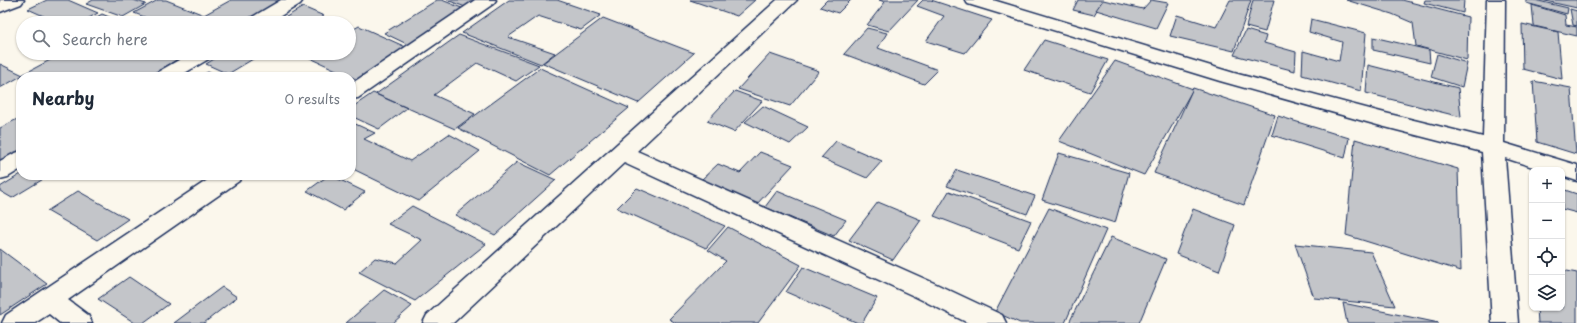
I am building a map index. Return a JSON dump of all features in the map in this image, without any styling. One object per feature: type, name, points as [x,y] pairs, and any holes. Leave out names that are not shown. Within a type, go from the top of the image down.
[{"type":"street","points":[[0,7],[15,0]]},
{"type":"street","points":[[268,16],[294,0]]},
{"type":"street","points":[[356,89],[487,0]]},
{"type":"street","points":[[436,323],[788,0]]},
{"type":"street","points":[[974,0],[1235,79],[1381,119],[1493,147],[1577,172]]},
{"type":"street","points":[[1496,0],[1493,147],[1505,323]]},
{"type":"street","points":[[173,72],[193,60]]},
{"type":"street","points":[[621,153],[918,286],[994,323]]},
{"type":"street","points":[[0,170],[16,161]]},
{"type":"street","points":[[15,323],[224,180]]},
{"type":"street","points":[[50,300],[79,323]]},
{"type":"building","points":[[47,0],[68,0],[98,13],[93,16],[44,16],[28,9]]},
{"type":"building","points":[[93,0],[133,0],[146,4],[125,16],[120,16],[86,4]]},
{"type":"building","points":[[158,0],[166,0],[204,15],[231,0],[280,0],[254,16],[142,16],[134,13]]},
{"type":"building","points":[[437,0],[442,0],[464,9],[409,45],[384,33]]},
{"type":"building","points":[[447,0],[480,0],[468,8]]},
{"type":"building","points":[[509,0],[557,0],[601,15],[581,30],[538,16],[508,37],[555,53],[541,64],[462,33]]},
{"type":"building","points":[[690,0],[755,0],[737,16]]},
{"type":"building","points":[[827,0],[851,0],[838,13],[820,7]]},
{"type":"building","points":[[879,0],[918,0],[889,31],[867,25],[885,2]]},
{"type":"building","points":[[923,0],[931,0],[992,20],[965,53],[926,41],[944,16],[917,6]]},
{"type":"building","points":[[1078,0],[1103,0],[1094,15],[1073,10]]},
{"type":"building","points":[[1103,0],[1143,9],[1151,0],[1168,3],[1156,28],[1096,10]]},
{"type":"building","points":[[1230,0],[1251,0],[1234,51],[1170,36],[1177,15],[1216,27]]},
{"type":"building","points":[[1253,0],[1274,0],[1265,32],[1246,27]]},
{"type":"building","points":[[1346,0],[1402,0],[1468,17],[1467,60],[1416,46],[1413,23],[1392,14]]},
{"type":"building","points":[[1425,0],[1464,0],[1463,13],[1424,3]]},
{"type":"building","points":[[1526,0],[1534,0],[1568,8],[1567,14],[1526,3]]},
{"type":"building","points":[[1541,0],[1577,0],[1577,8]]},
{"type":"building","points":[[1532,5],[1565,15],[1566,25],[1577,27],[1577,36],[1534,26]]},
{"type":"building","points":[[303,7],[324,16],[288,16]]},
{"type":"building","points":[[1570,9],[1577,11],[1577,26],[1573,25]]},
{"type":"building","points":[[603,18],[694,53],[638,103],[543,63]]},
{"type":"building","points":[[1311,19],[1366,33],[1361,91],[1302,75],[1303,51],[1339,61],[1342,42],[1309,32]]},
{"type":"building","points":[[1522,24],[1558,32],[1562,79],[1523,69]]},
{"type":"building","points":[[359,26],[408,48],[358,80],[356,79],[356,72],[341,72],[315,60],[356,60],[356,28]]},
{"type":"building","points":[[867,28],[887,33],[878,48],[938,70],[924,84],[844,54]]},
{"type":"building","points":[[1246,30],[1266,36],[1264,43],[1296,52],[1295,71],[1234,55]]},
{"type":"building","points":[[459,35],[539,65],[516,81],[477,63],[434,95],[475,114],[455,129],[376,94]]},
{"type":"building","points":[[1373,37],[1429,50],[1430,63],[1373,50]]},
{"type":"building","points":[[1044,40],[1108,60],[1090,92],[1024,70]]},
{"type":"building","points":[[770,54],[819,71],[790,106],[738,89]]},
{"type":"building","points":[[1437,54],[1467,63],[1462,87],[1431,77]]},
{"type":"building","points":[[50,60],[176,60],[156,72],[28,72]]},
{"type":"building","points":[[213,60],[251,60],[231,72],[224,72],[206,64]]},
{"type":"building","points":[[1115,61],[1193,89],[1144,175],[1059,141]]},
{"type":"building","points":[[0,64],[17,72],[16,79],[0,88]]},
{"type":"building","points":[[1368,65],[1458,88],[1461,117],[1366,93]]},
{"type":"building","points":[[540,68],[629,108],[550,175],[458,128]]},
{"type":"building","points":[[1533,81],[1571,88],[1576,154],[1537,142]]},
{"type":"building","points":[[1193,88],[1275,115],[1244,205],[1154,173]]},
{"type":"building","points":[[735,91],[762,101],[734,132],[707,121]]},
{"type":"building","points":[[373,93],[407,108],[379,129],[356,118],[356,105]]},
{"type":"building","points":[[763,106],[808,127],[790,144],[745,122]]},
{"type":"building","points":[[1278,116],[1349,138],[1345,158],[1272,135]]},
{"type":"building","points":[[16,120],[16,158],[0,167],[0,128]]},
{"type":"building","points":[[356,124],[375,133],[364,139],[410,161],[449,134],[480,151],[419,201],[356,170]]},
{"type":"building","points":[[1355,139],[1458,169],[1461,271],[1346,235]]},
{"type":"building","points":[[836,141],[882,161],[867,178],[821,158]]},
{"type":"building","points":[[760,152],[793,165],[756,205],[701,180],[718,164],[740,173]]},
{"type":"building","points":[[1059,153],[1129,173],[1115,223],[1042,200]]},
{"type":"building","points":[[517,162],[556,180],[495,235],[455,215]]},
{"type":"building","points":[[957,170],[1035,196],[1027,214],[947,186]]},
{"type":"building","points":[[16,177],[16,180],[42,180],[12,198],[0,191],[0,187]]},
{"type":"building","points":[[322,180],[340,180],[365,192],[343,210],[307,191]]},
{"type":"building","points":[[637,188],[725,226],[706,248],[617,208]]},
{"type":"building","points":[[1565,190],[1577,194],[1577,213],[1565,210]]},
{"type":"building","points":[[78,191],[128,219],[97,240],[47,211]]},
{"type":"building","points":[[777,191],[846,220],[834,236],[765,207]]},
{"type":"building","points":[[949,191],[1031,221],[1018,248],[934,216]]},
{"type":"building","points":[[878,202],[921,220],[893,260],[849,240]]},
{"type":"building","points":[[412,206],[486,244],[415,301],[359,272],[375,258],[397,263],[422,240],[388,224]]},
{"type":"building","points":[[1049,208],[1106,230],[1065,323],[1020,323],[995,312]]},
{"type":"building","points":[[1193,209],[1235,225],[1219,271],[1176,254]]},
{"type":"building","points":[[728,227],[801,265],[758,323],[676,323],[669,319],[726,261],[708,250]]},
{"type":"building","points":[[1111,237],[1166,259],[1139,323],[1069,323]]},
{"type":"building","points":[[1295,244],[1371,252],[1395,306],[1314,298]]},
{"type":"building","points":[[0,249],[47,284],[0,315]]},
{"type":"building","points":[[803,267],[877,298],[862,323],[858,323],[786,292]]},
{"type":"building","points":[[1565,271],[1577,273],[1577,323],[1538,323],[1537,311],[1565,311]]},
{"type":"building","points":[[129,277],[169,304],[143,323],[135,323],[98,299]]},
{"type":"building","points":[[222,287],[237,297],[204,323],[174,323]]},
{"type":"building","points":[[384,290],[412,306],[393,323],[346,323]]},
{"type":"building","points":[[1343,303],[1439,323],[1347,323]]}]
